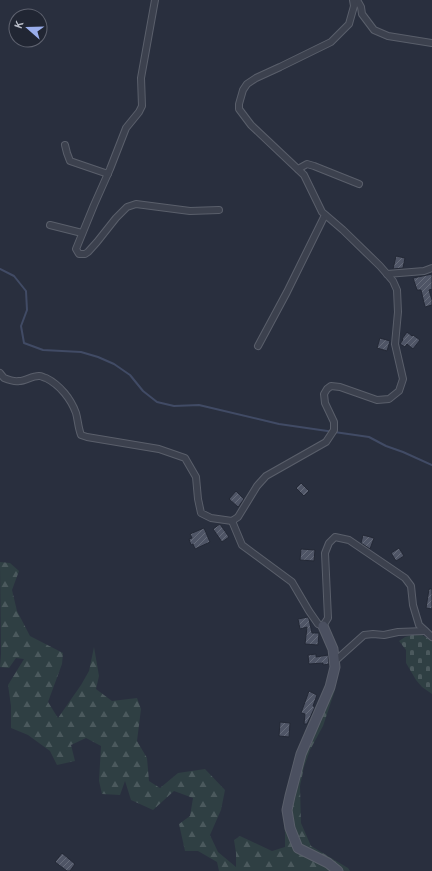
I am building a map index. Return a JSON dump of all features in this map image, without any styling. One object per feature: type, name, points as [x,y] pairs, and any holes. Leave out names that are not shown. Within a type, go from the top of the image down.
[{"type":"street","points":[[155,0],[141,78],[142,106],[126,128],[76,250],[79,254],[85,254],[88,252],[127,206],[136,204],[190,211],[220,210]]},
{"type":"street","points":[[0,373],[4,378],[13,381],[20,382],[29,378],[41,376],[53,382],[62,390],[72,405],[81,435],[159,449],[185,458],[196,477],[201,513],[211,518],[232,521],[238,517],[256,486],[266,476],[326,442],[334,430],[334,422],[324,403],[324,394],[327,389],[331,386],[340,386],[377,400],[389,399],[399,391],[403,379],[395,344],[398,312],[397,290],[393,281],[380,266],[343,230],[322,212],[304,175],[251,125],[239,109],[243,90],[247,84],[256,78],[331,42],[349,24],[354,6],[353,0]]},
{"type":"street","points":[[357,0],[361,7],[362,14],[374,30],[388,36],[432,43]]},
{"type":"street","points":[[65,145],[70,161],[108,174]]},
{"type":"street","points":[[298,169],[307,164],[358,184]]},
{"type":"street","points":[[258,346],[288,292],[325,215]]},
{"type":"street","points":[[50,225],[82,233]]},
{"type":"street","points":[[387,274],[424,271],[432,268]]},
{"type":"street","points":[[232,521],[242,545],[292,582],[318,624],[323,626],[333,649],[335,667],[330,687],[300,754],[287,810],[290,828],[298,848],[328,863],[338,871]]},
{"type":"street","points":[[323,626],[328,618],[325,553],[329,543],[335,537],[349,540],[405,578],[411,586],[413,605],[419,625],[432,637]]},
{"type":"street","points":[[335,661],[364,636],[373,634],[384,635],[398,632],[425,631]]},
{"type":"green space","points":[[0,562],[10,563],[19,571],[12,590],[17,611],[30,636],[63,653],[62,664],[48,702],[58,718],[89,671],[94,647],[99,676],[96,689],[112,701],[137,698],[141,709],[137,741],[147,758],[149,781],[160,788],[178,773],[205,769],[225,790],[221,810],[210,835],[218,852],[236,867],[234,840],[240,836],[272,851],[285,847],[283,809],[295,756],[330,687],[335,690],[323,726],[310,750],[304,767],[300,786],[301,823],[311,846],[348,868],[350,871],[219,871],[217,862],[198,851],[185,851],[179,824],[190,816],[193,798],[174,791],[153,810],[131,800],[125,781],[120,795],[102,794],[99,781],[101,746],[86,738],[71,745],[75,761],[57,765],[50,751],[28,735],[11,728],[11,706],[8,685],[24,659],[16,658],[9,668],[0,667]]},
{"type":"green space","points":[[419,633],[432,641],[432,694],[422,687],[416,680],[406,663],[406,650],[399,641],[405,637]]},
{"type":"building","points":[[396,256],[405,258],[403,268],[393,269]]},
{"type":"building","points":[[432,274],[432,289],[429,290],[432,305],[425,307],[421,290],[417,290],[413,278]]},
{"type":"building","points":[[407,332],[420,340],[413,349],[407,344],[405,347],[400,344]]},
{"type":"building","points":[[380,338],[390,341],[387,351],[377,348]]},
{"type":"building","points":[[301,483],[309,491],[304,496],[296,488]]},
{"type":"building","points":[[236,491],[244,499],[238,507],[229,499]]},
{"type":"building","points":[[220,524],[229,537],[222,542],[213,529]]},
{"type":"building","points":[[204,528],[210,542],[195,549],[193,544],[191,545],[189,539],[192,538],[190,534]]},
{"type":"building","points":[[363,535],[374,538],[370,549],[361,543]]},
{"type":"building","points":[[399,548],[404,556],[396,561],[391,553]]},
{"type":"building","points":[[301,549],[315,550],[314,561],[300,560]]},
{"type":"building","points":[[429,589],[432,589],[432,609],[426,608]]},
{"type":"building","points":[[308,617],[312,633],[319,633],[318,645],[305,644],[307,627],[300,629],[298,619]]},
{"type":"building","points":[[316,654],[316,657],[328,655],[329,664],[309,664],[308,655]]},
{"type":"building","points":[[309,691],[317,695],[313,706],[315,707],[307,724],[304,724],[305,714],[301,713]]},
{"type":"building","points":[[280,722],[290,723],[289,737],[279,736]]},
{"type":"building","points":[[62,853],[75,864],[70,871],[67,871],[55,862]]},
{"type":"waterway","points":[[0,269],[14,276],[26,291],[27,310],[21,326],[24,343],[43,350],[81,352],[114,364],[130,375],[143,391],[157,402],[174,406],[199,405],[279,424],[369,437],[386,446],[432,465]]}]
